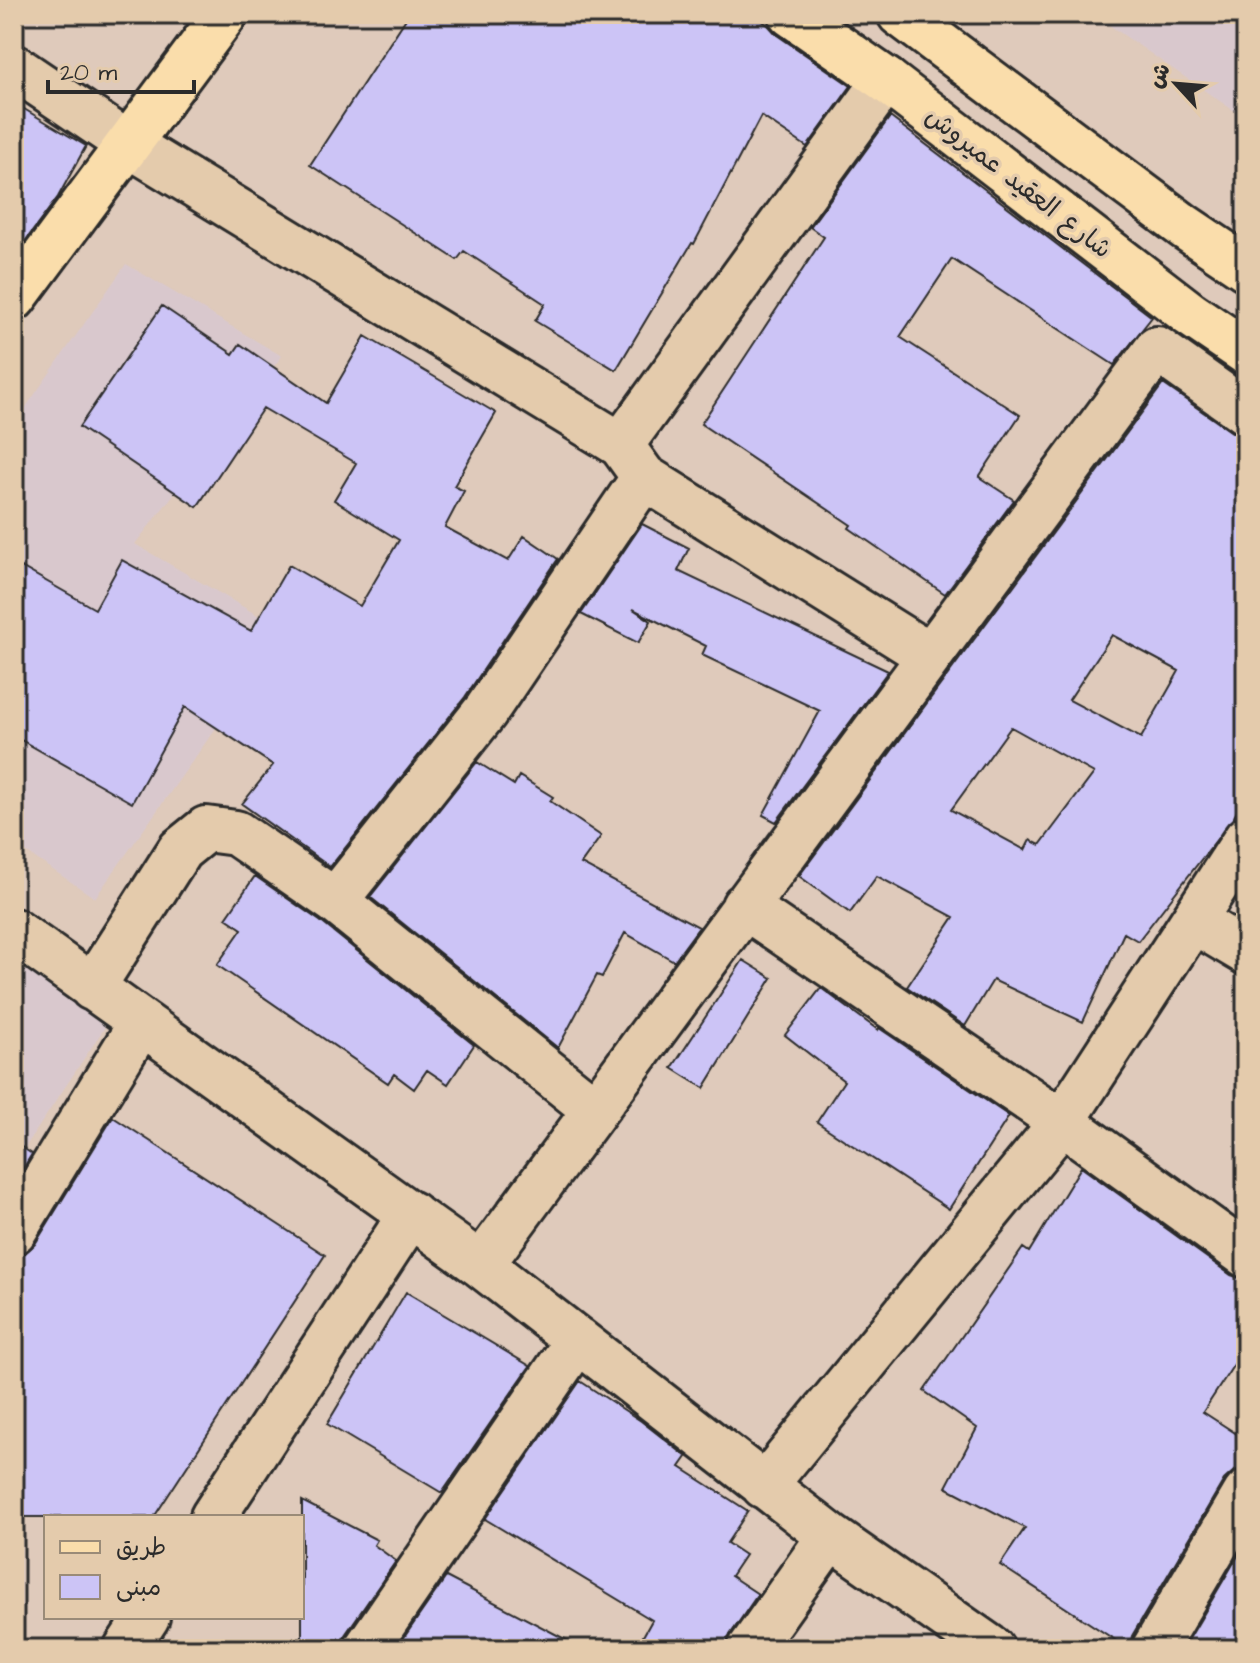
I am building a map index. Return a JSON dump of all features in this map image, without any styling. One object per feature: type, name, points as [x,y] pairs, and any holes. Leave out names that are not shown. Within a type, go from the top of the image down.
[{"type":"main road","points":[[18,283],[128,144],[225,14]]},
{"type":"main road","name":"شارع العقيد عميروش","points":[[791,14],[886,80],[1190,314],[1246,352]]},
{"type":"main road","points":[[900,14],[1185,227],[1246,268]]},
{"type":"street","points":[[14,67],[128,144],[633,461],[930,656]]},
{"type":"street","points":[[335,901],[485,712],[633,461],[886,80]]},
{"type":"street","points":[[481,1265],[1157,349],[1190,314]]},
{"type":"street","points":[[1157,349],[1246,412]]},
{"type":"street","points":[[92,988],[180,850],[206,829],[236,833],[335,901],[594,1109]]},
{"type":"street","points":[[764,1486],[1062,1122],[1246,839]]},
{"type":"street","points":[[744,906],[1062,1122],[1246,1255]]},
{"type":"street","points":[[1194,921],[1246,952]]},
{"type":"street","points":[[14,931],[481,1265],[830,1536],[992,1649]]},
{"type":"street","points":[[14,1231],[141,1023]]},
{"type":"street","points":[[214,1515],[411,1214]]},
{"type":"street","points":[[366,1649],[578,1340]]},
{"type":"street","points":[[1154,1649],[1246,1493]]},
{"type":"street","points":[[750,1649],[830,1536]]},
{"type":"street","points":[[126,1649],[146,1619]]},
{"type":"shaded area","points":[[1093,14],[1246,14],[1246,119]]},
{"type":"shaded area","points":[[126,264],[282,356],[135,544],[285,631],[95,898],[14,844],[14,424]]},
{"type":"shaded area","points":[[14,961],[107,1024],[14,1164]]},
{"type":"building","points":[[409,14],[752,14],[851,86],[807,147],[761,116],[694,244],[616,370],[535,321],[545,304],[464,251],[457,260],[310,165]]},
{"type":"building","points":[[14,103],[86,146],[58,197],[14,256]]},
{"type":"building","points":[[890,117],[1152,317],[1114,365],[952,259],[900,337],[1020,415],[979,477],[1014,500],[945,594],[849,528],[851,525],[701,424],[824,237],[810,227]]},
{"type":"building","points":[[162,306],[233,354],[240,344],[326,403],[365,336],[496,413],[454,486],[464,491],[445,527],[508,561],[524,536],[558,559],[465,697],[330,867],[242,804],[273,765],[185,707],[132,803],[14,736],[14,563],[95,609],[122,560],[251,631],[289,565],[360,606],[399,540],[334,500],[356,463],[263,408],[197,507],[79,427]]},
{"type":"building","points":[[1163,384],[1232,432],[1246,437],[1246,794],[1234,817],[1138,941],[1124,933],[1083,1022],[993,980],[965,1026],[907,987],[954,917],[877,876],[850,913],[799,876]],"holes":[[[1112,635],[1179,671],[1141,738],[1069,700]],[[1011,727],[1094,773],[1040,845],[1030,840],[1025,850],[951,810]]]},
{"type":"building","points":[[642,524],[689,548],[678,571],[888,671],[776,822],[763,815],[820,711],[702,655],[706,646],[633,609],[651,621],[638,643],[581,614]]},
{"type":"building","points":[[477,762],[514,785],[519,776],[553,797],[550,801],[601,836],[581,864],[699,927],[674,961],[625,933],[602,977],[597,975],[558,1048],[370,897]]},
{"type":"building","points":[[255,876],[320,921],[474,1045],[448,1084],[427,1070],[414,1089],[394,1074],[388,1083],[217,965],[242,929],[226,918]]},
{"type":"building","points":[[743,960],[772,978],[704,1088],[672,1068]]},
{"type":"building","points":[[821,988],[878,1030],[1009,1116],[949,1209],[817,1122],[844,1081],[785,1035]]},
{"type":"building","points":[[113,1117],[325,1255],[155,1515],[14,1517],[14,1256],[25,1253],[35,1244]]},
{"type":"building","points":[[14,1142],[32,1154],[14,1183]]},
{"type":"building","points":[[1081,1167],[1231,1275],[1246,1280],[1246,1346],[1203,1412],[1246,1440],[1246,1468],[1234,1471],[1224,1480],[1132,1636],[1129,1649],[1000,1565],[1025,1528],[946,1487],[977,1428],[924,1391],[1023,1248],[1029,1252]]},
{"type":"building","points":[[406,1292],[530,1366],[442,1493],[327,1424]]},
{"type":"building","points":[[580,1381],[641,1421],[687,1457],[680,1467],[748,1511],[727,1543],[745,1555],[731,1576],[758,1594],[730,1635],[725,1649],[636,1649],[652,1620],[485,1519]]},
{"type":"building","points":[[302,1501],[377,1540],[374,1545],[396,1561],[345,1635],[341,1649],[302,1649]]},
{"type":"building","points":[[1246,1542],[1246,1649],[1183,1649]]},
{"type":"building","points":[[446,1577],[584,1649],[396,1649]]}]
